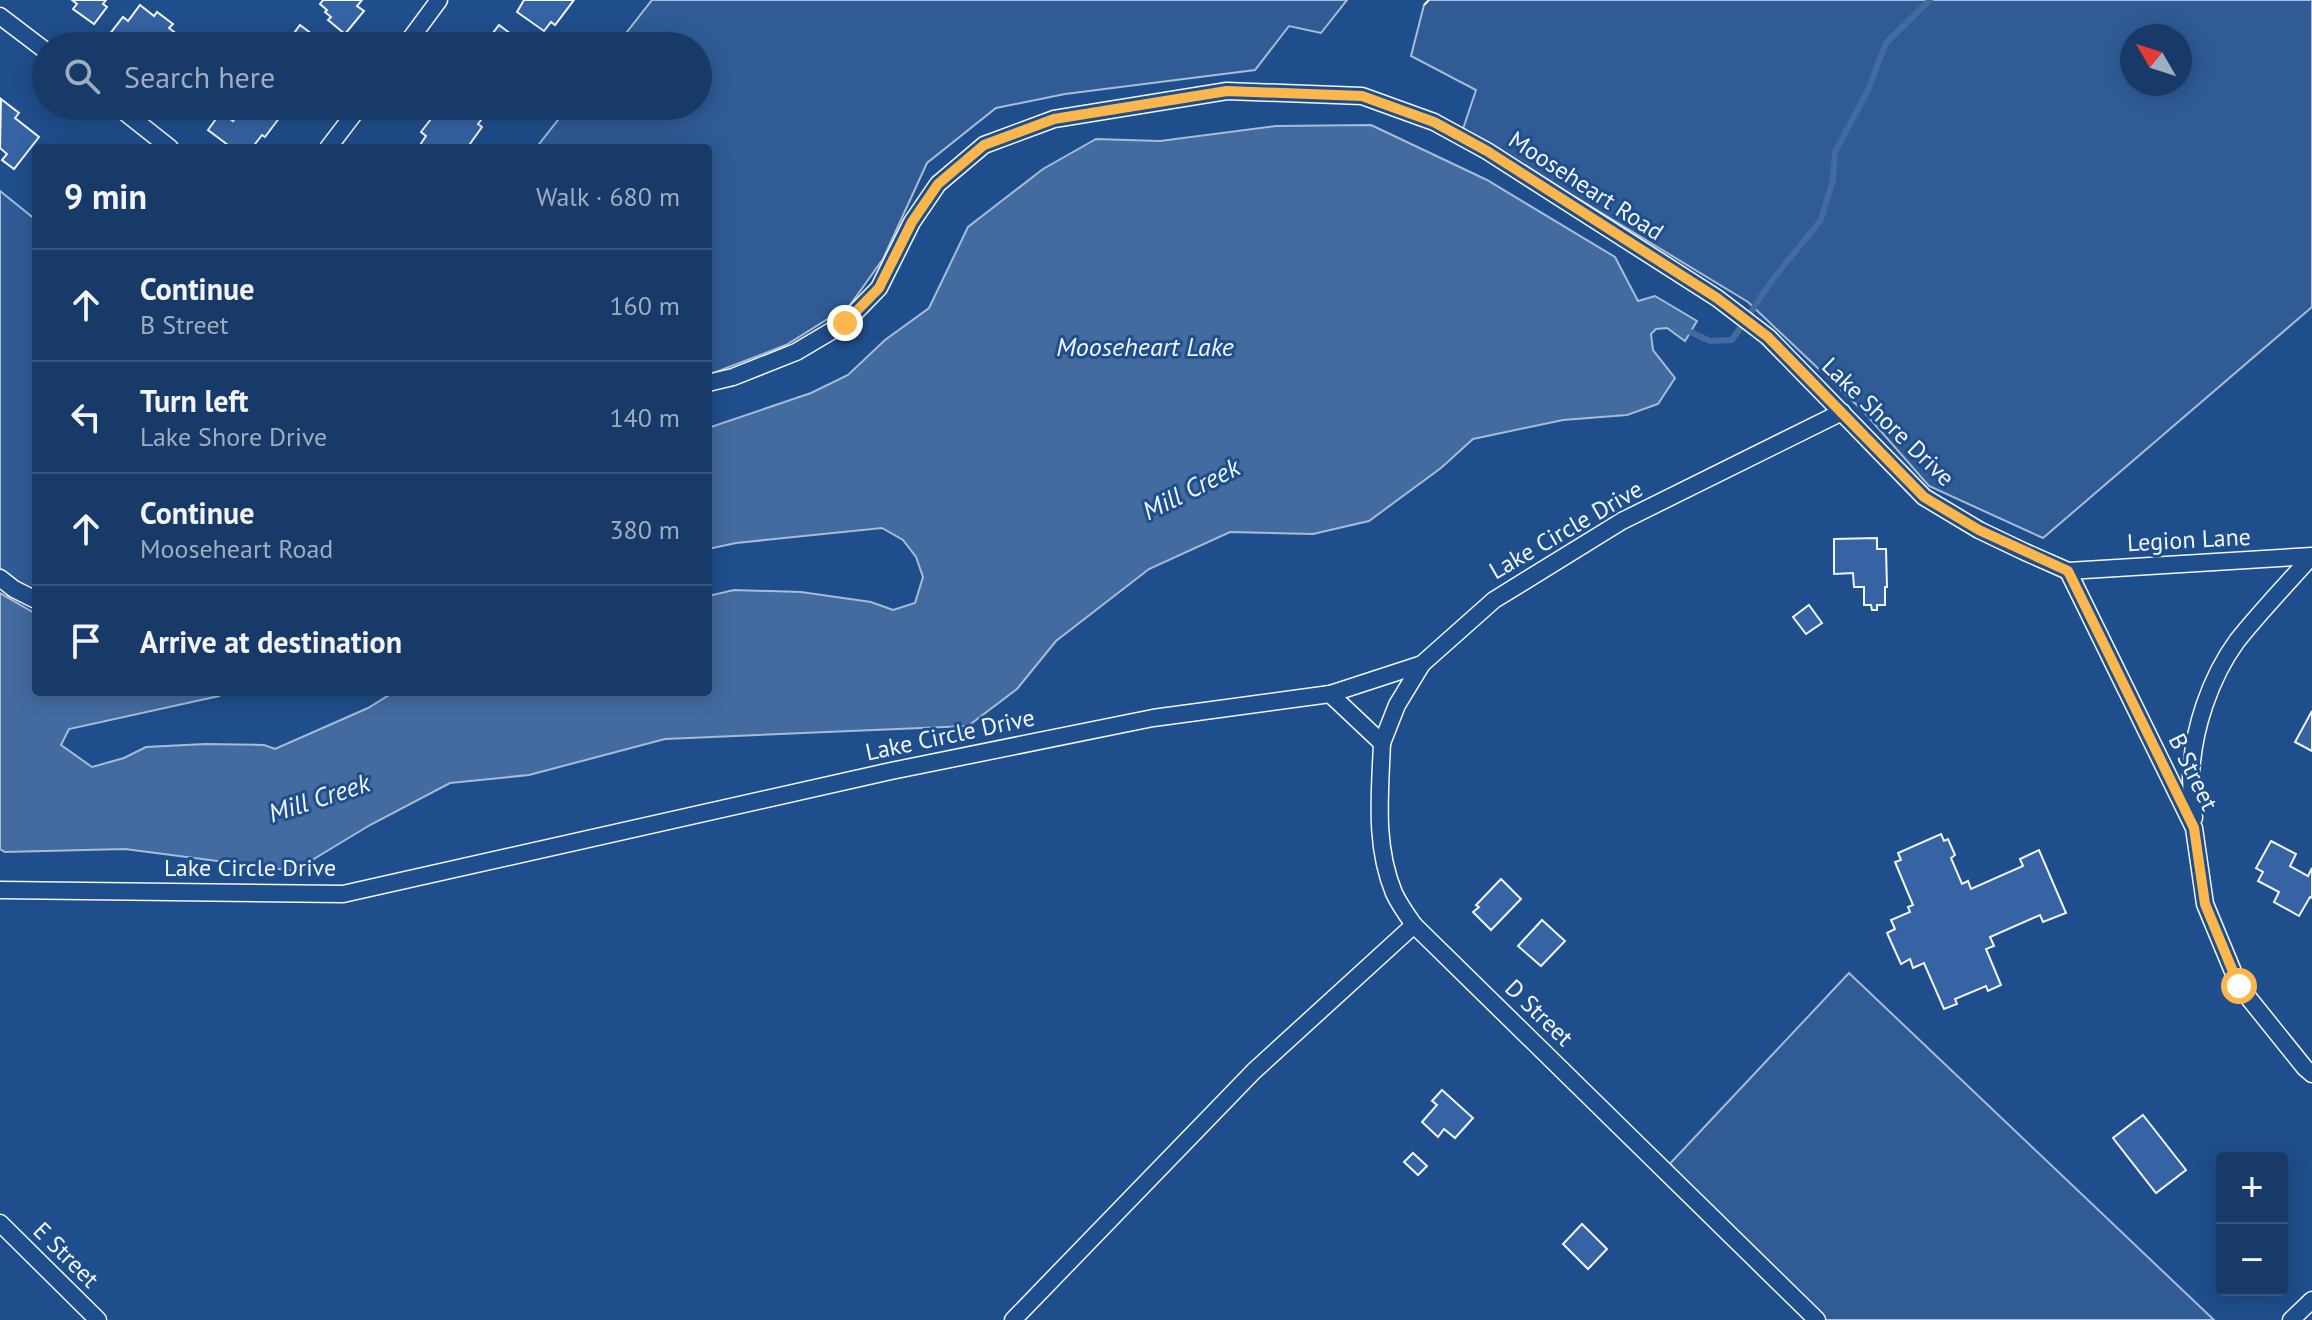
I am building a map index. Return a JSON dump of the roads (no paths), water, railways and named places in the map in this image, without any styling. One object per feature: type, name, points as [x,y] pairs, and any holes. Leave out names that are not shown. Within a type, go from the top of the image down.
[{"type":"street","points":[[415,32],[439,0]]},
{"type":"street","points":[[0,16],[32,40]]},
{"type":"street","name":"Mooseheart Road","points":[[712,382],[796,352],[845,323],[879,288],[912,222],[938,184],[984,145],[1054,119],[1227,91],[1362,96],[1434,122],[1487,151],[1717,298],[1768,337]]},
{"type":"street","points":[[135,120],[165,144]]},
{"type":"street","points":[[331,144],[349,120]]},
{"type":"street","name":"Lake Shore Drive","points":[[1768,337],[1924,497],[1979,530],[2068,571]]},
{"type":"street","name":"Lake Circle Drive","points":[[0,890],[343,894],[907,768],[1153,718],[1330,694],[1422,664],[1494,600],[1622,521],[1842,412]]},
{"type":"street","points":[[2194,828],[2191,774],[2198,734],[2219,670],[2238,641],[2311,556]]},
{"type":"street","name":"Legion Lane","points":[[2068,571],[2311,556]]},
{"type":"street","name":"B Street","points":[[2068,571],[2194,828],[2205,904],[2239,986],[2312,1074]]},
{"type":"street","points":[[0,578],[32,598]]},
{"type":"street","name":"D Street","points":[[1422,664],[1397,705],[1382,743],[1379,835],[1384,866],[1395,897],[1414,925],[1817,1320]]},
{"type":"street","points":[[1330,694],[1382,743]]},
{"type":"street","points":[[1013,1320],[1254,1071],[1414,925]]},
{"type":"street","name":"E Street","points":[[0,1223],[98,1320]]},
{"type":"street","points":[[2291,1320],[2312,1300]]},
{"type":"water","name":"Mooseheart Lake","points":[[1371,125],[1487,180],[1615,257],[1638,301],[1655,296],[1697,321],[1685,341],[1667,328],[1656,329],[1651,334],[1653,350],[1675,378],[1658,404],[1627,415],[1563,420],[1473,439],[1441,468],[1369,521],[1313,534],[1230,532],[1149,569],[1056,641],[1017,689],[968,726],[665,739],[529,775],[450,783],[370,825],[294,871],[125,849],[5,852],[0,849],[0,593],[32,612],[32,696],[219,696],[69,729],[61,745],[92,767],[124,758],[146,747],[205,744],[264,745],[275,749],[368,708],[388,696],[712,696],[712,595],[734,590],[801,592],[871,602],[893,610],[915,603],[923,577],[916,557],[903,540],[882,528],[712,548],[712,427],[811,393],[848,375],[885,340],[929,308],[968,227],[1043,169],[1096,139],[1160,141],[1276,126]]},
{"type":"waterway","points":[[1684,329],[1710,341],[1732,340],[1773,279],[1821,220],[1833,180],[1835,152],[1868,90],[1886,43],[1930,0]]},
{"type":"water label","name":"Mill Creek","points":[[1191,489]]},
{"type":"water label","name":"Mill Creek","points":[[319,798]]}]
